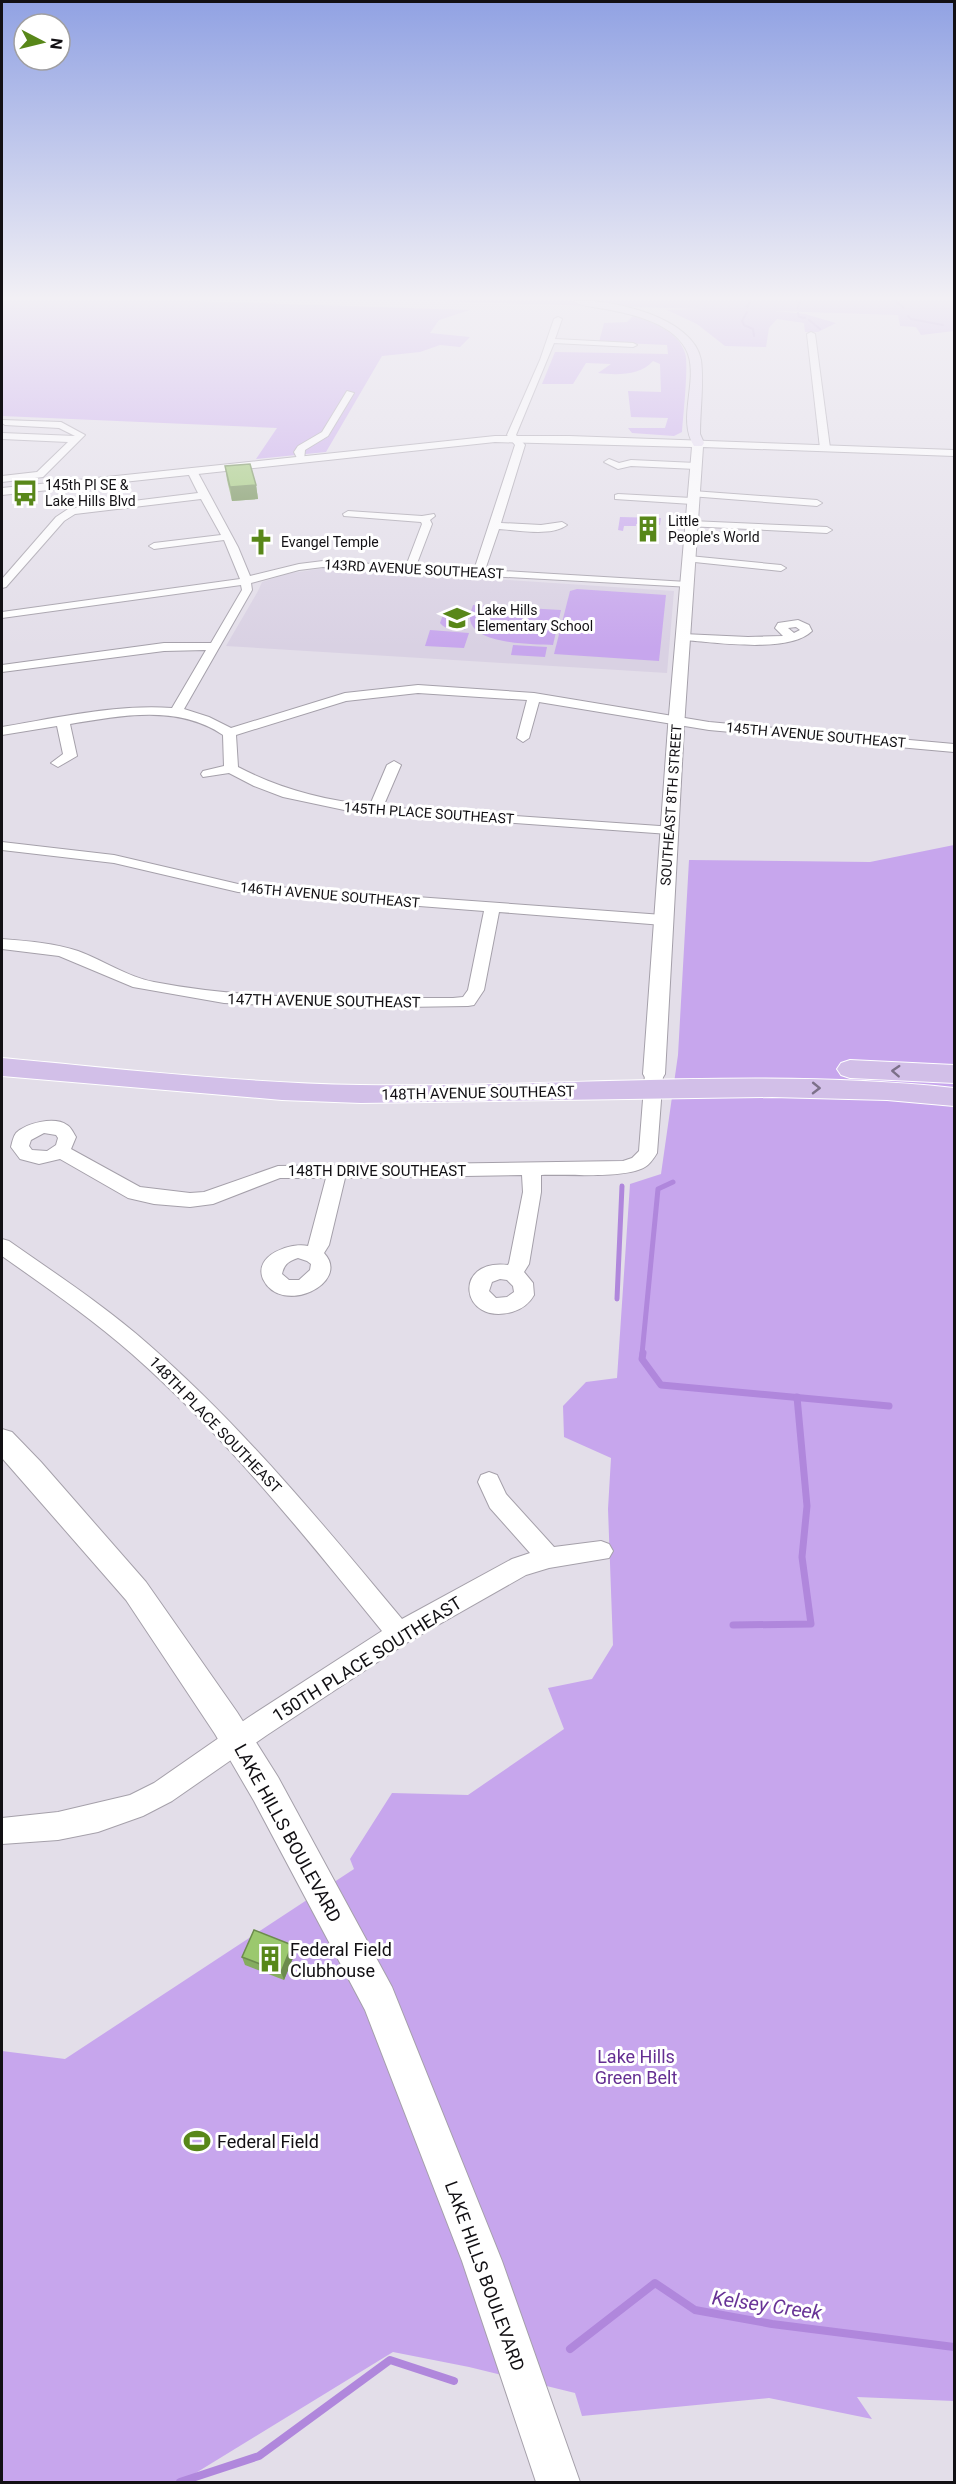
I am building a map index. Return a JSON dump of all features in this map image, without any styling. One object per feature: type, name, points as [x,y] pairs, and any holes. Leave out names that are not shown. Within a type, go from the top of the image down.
[{"type":"main road","points":[[694,417],[694,434],[698,443],[705,435],[706,422]]},
{"type":"main road","name":"148TH AVENUE SOUTHEAST","points":[[2,1053],[267,1076],[654,1082],[837,1089],[954,1097]]},
{"type":"main road","name":"148TH AVENUE SOUTHEAST","points":[[2,1067],[323,1093],[392,1095],[654,1082],[834,1069],[954,1074]]},
{"type":"street","points":[[301,458],[299,452],[302,448],[325,435],[336,417]]},
{"type":"street","points":[[479,572],[507,493],[520,446],[512,435],[520,417]]},
{"type":"street","points":[[821,417],[825,448]]},
{"type":"street","points":[[2,479],[40,475],[81,435],[61,425],[5,422]]},
{"type":"street","points":[[2,436],[77,440]]},
{"type":"street","points":[[2,492],[301,458],[437,444],[515,439],[698,443],[954,455]]},
{"type":"street","name":"SOUTHEAST 8TH STREET","points":[[638,1163],[648,1153],[654,1082],[669,830],[698,443]]},
{"type":"street","points":[[631,463],[696,466]]},
{"type":"street","points":[[176,712],[247,590],[246,574],[202,496],[192,471]]},
{"type":"street","points":[[2,585],[60,519],[72,512],[202,496]]},
{"type":"street","points":[[618,497],[693,497],[817,503]]},
{"type":"street","points":[[348,514],[427,517],[427,524],[410,568]]},
{"type":"street","points":[[691,524],[827,530]]},
{"type":"street","points":[[494,526],[541,528],[562,525]]},
{"type":"street","points":[[154,546],[226,537]]},
{"type":"street","points":[[689,559],[781,568]]},
{"type":"street","name":"143RD AVENUE SOUTHEAST","points":[[2,615],[195,590],[312,565],[410,568],[687,585]]},
{"type":"street","points":[[683,637],[770,641],[790,636]]},
{"type":"street","points":[[2,668],[164,647],[213,646]]},
{"type":"street","points":[[333,685],[345,697]]},
{"type":"street","name":"145TH AVENUE SOUTHEAST","points":[[229,733],[345,697],[418,689],[534,697],[677,722],[954,748]]},
{"type":"street","points":[[523,738],[534,697]]},
{"type":"street","points":[[2,731],[115,715],[176,712],[213,723],[229,733],[231,770],[208,774]]},
{"type":"street","points":[[58,763],[70,756],[63,722]]},
{"type":"street","points":[[375,810],[394,765]]},
{"type":"street","name":"145TH PLACE SOUTHEAST","points":[[231,770],[249,780],[283,793],[336,805],[375,810],[669,830]]},
{"type":"street","name":"146TH AVENUE SOUTHEAST","points":[[2,846],[127,861],[216,886],[663,920]]},
{"type":"street","name":"147TH AVENUE SOUTHEAST","points":[[2,944],[50,949],[74,955],[147,986],[213,998],[265,1002],[472,1004],[492,908]]},
{"type":"street","points":[[94,985],[112,973]]},
{"type":"street","name":"148TH DRIVE SOUTHEAST","points":[[60,1151],[135,1193],[182,1200],[206,1198],[278,1172],[531,1170],[623,1167],[638,1163]]},
{"type":"street","points":[[313,1254],[319,1245],[337,1170]]},
{"type":"street","points":[[513,1273],[519,1264],[532,1192],[531,1170]]},
{"type":"street","name":"148TH PLACE SOUTHEAST","points":[[2,1246],[57,1284],[140,1349],[225,1431],[297,1510],[399,1634]]},
{"type":"street","name":"LAKE HILLS BOULEVARD","points":[[2,1440],[136,1591],[237,1741],[266,1789],[379,2000],[482,2261],[558,2482]]},
{"type":"street","points":[[489,1482],[498,1501],[549,1558]]},
{"type":"street","name":"150TH PLACE SOUTHEAST","points":[[2,1831],[57,1826],[98,1818],[134,1807],[163,1792],[399,1634],[520,1566],[549,1558],[601,1551]]},
{"type":"shaded area","name":"Lake Hills Elementary School","points":[[325,568],[674,591],[667,673],[226,646],[262,582],[286,574]]},
{"type":"green space","points":[[23,417],[346,417],[326,452],[256,459],[277,428]]},
{"type":"green space","points":[[631,417],[683,417],[682,432],[674,436],[632,433],[628,428],[665,428],[668,418]]},
{"type":"green space","points":[[620,517],[661,518],[660,525],[636,524],[636,526],[624,526],[623,531],[618,530]]},
{"type":"green space","points":[[577,589],[666,595],[659,661],[554,654],[570,591]]},
{"type":"green space","points":[[473,605],[561,610],[553,645],[506,641],[482,634],[474,628],[470,619]]},
{"type":"green space","points":[[444,612],[466,613],[463,619],[467,625],[465,630],[442,626],[440,623]]},
{"type":"green space","points":[[430,630],[469,633],[464,648],[425,646]]},
{"type":"green space","points":[[513,645],[547,647],[545,657],[511,655]]},
{"type":"green space","name":"Lake Hills Green Belt","points":[[954,845],[954,2401],[857,2397],[872,2419],[769,2398],[582,2416],[575,2393],[469,2367],[393,2352],[181,2482],[2,2482],[2,2051],[65,2059],[354,1869],[350,1859],[392,1793],[468,1795],[564,1729],[548,1688],[592,1679],[613,1645],[608,1509],[611,1458],[564,1437],[563,1406],[586,1382],[617,1378],[630,1184],[661,1174],[678,1055],[689,860],[870,862]]},
{"type":"building","points":[[250,464],[256,485],[230,487],[225,466]]},
{"type":"building","name":"Federal Field Clubhouse","points":[[254,1930],[292,1945],[281,1972],[242,1957]]},
{"type":"waterway","points":[[642,1354],[658,1189],[673,1182]]},
{"type":"waterway","points":[[617,1299],[622,1186]]},
{"type":"waterway","points":[[643,1353],[642,1359],[661,1385],[797,1398]]},
{"type":"waterway","points":[[733,1625],[811,1624],[802,1557],[807,1506],[797,1398]]},
{"type":"waterway","points":[[797,1398],[889,1406]]},
{"type":"waterway","name":"Kelsey Creek","points":[[570,2349],[655,2283],[695,2310],[772,2324],[954,2347]]},
{"type":"waterway","name":"Kelsey Creek","points":[[180,2482],[259,2456],[390,2360],[454,2381]]},
{"type":"place","name":"145th Pl SE & Lake Hills Blvd","points":[[25,493]]},
{"type":"place","name":"Little People's World","points":[[648,529]]},
{"type":"place","name":"Evangel Temple","points":[[261,542]]},
{"type":"place","name":"Lake Hills Elementary School","points":[[457,618]]},
{"type":"place","name":"Federal Field Clubhouse","points":[[270,1959]]},
{"type":"place","name":"Federal Field","points":[[197,2141]]}]
